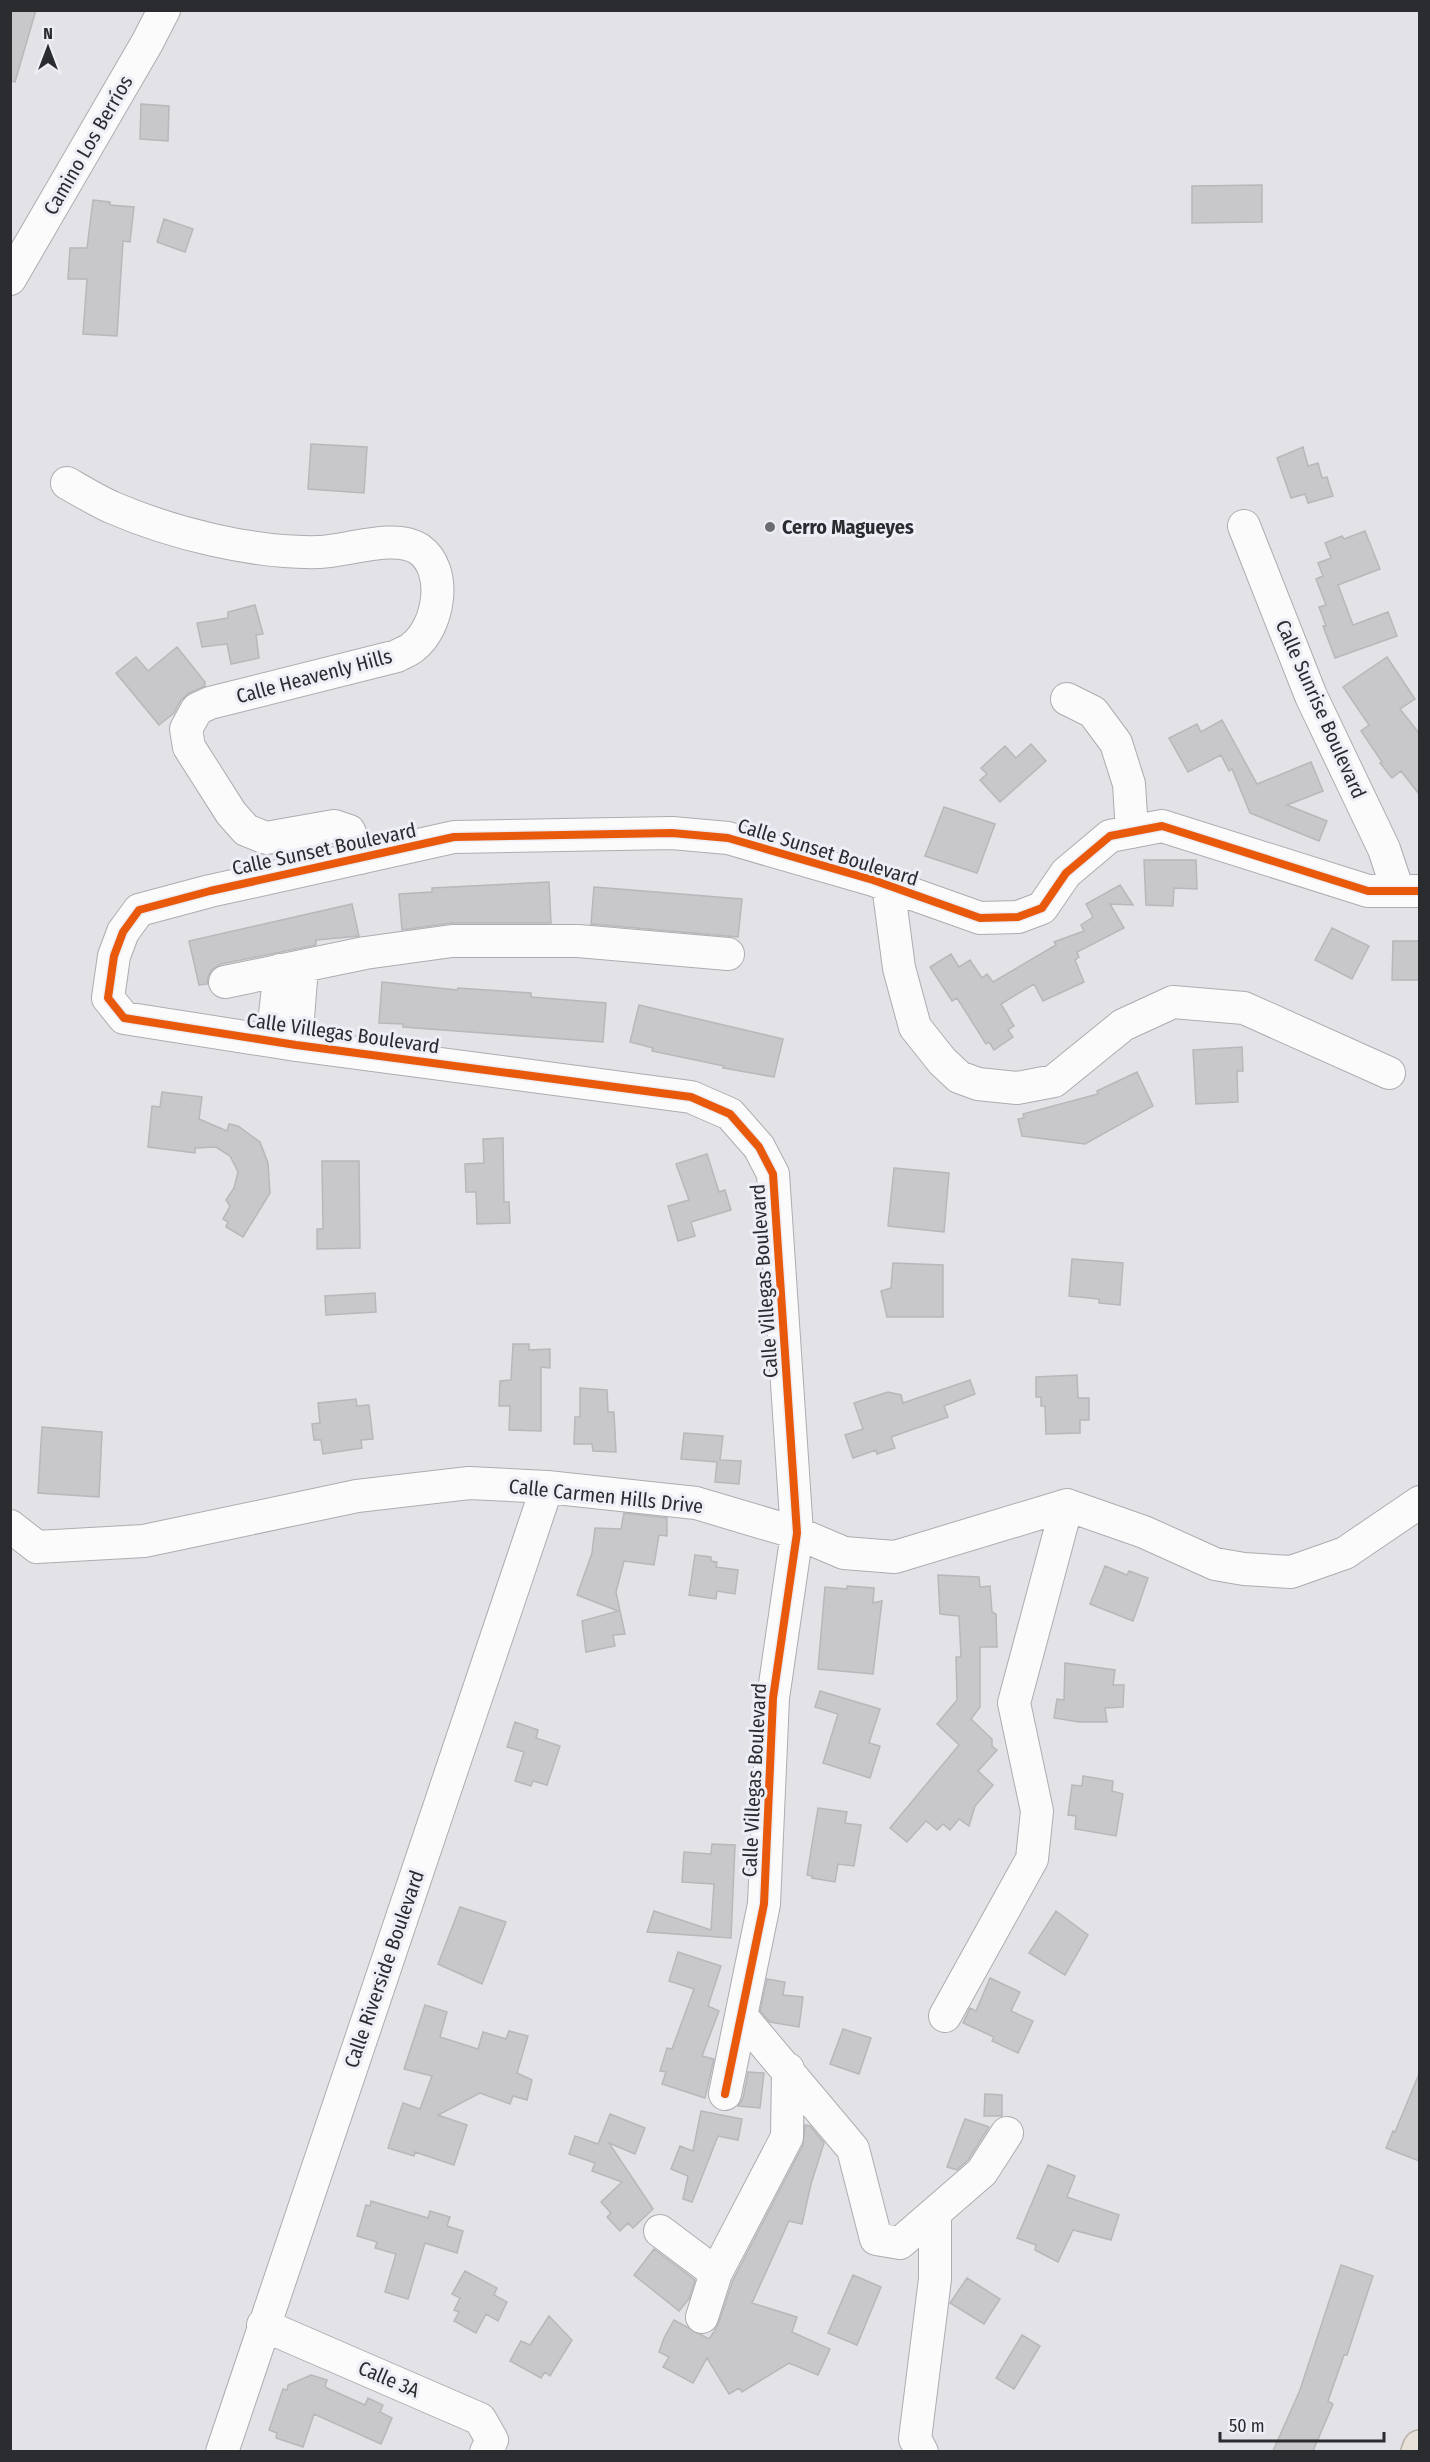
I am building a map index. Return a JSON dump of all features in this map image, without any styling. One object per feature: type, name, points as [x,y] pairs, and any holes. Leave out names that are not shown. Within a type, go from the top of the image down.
[{"type":"highway","points":[[1418,2451],[1419,2447]]},
{"type":"street","name":"Camino Los Berríos","points":[[10,279],[164,10]]},
{"type":"street","name":"Calle Heavenly Hills","points":[[67,483],[111,507],[173,528],[251,548],[285,552],[323,552],[372,544],[401,543],[418,548],[427,557],[436,575],[436,605],[433,618],[414,647],[397,656],[210,703],[197,709],[186,729],[189,747],[231,813],[246,830],[266,838],[334,826],[349,831],[361,858]]},
{"type":"street","name":"Calle Sunrise Boulevard","points":[[1244,526],[1311,696],[1384,849],[1409,891]]},
{"type":"street","points":[[1067,699],[1093,712],[1116,743],[1130,784],[1132,832]]},
{"type":"street","name":"Calle Sunset Boulevard","points":[[108,998],[114,956],[123,932],[139,910],[210,891],[454,837],[672,833],[728,838],[888,885],[980,918],[1018,918],[1042,908],[1066,873],[1110,836],[1162,826],[1368,891],[1409,891]]},
{"type":"street","points":[[888,885],[899,968],[915,1027],[942,1061],[959,1077],[978,1084],[1017,1088],[1054,1081],[1123,1025],[1173,1002],[1244,1008],[1389,1073]]},
{"type":"street","points":[[225,982],[365,953],[452,941],[578,941],[728,954]]},
{"type":"street","points":[[284,1043],[291,968]]},
{"type":"street","name":"Calle Villegas Boulevard","points":[[108,998],[124,1018],[284,1043],[691,1097],[730,1114],[759,1147],[773,1174],[797,1533],[772,1698],[764,1904],[725,2094]]},
{"type":"street","name":"Calle Carmen Hills Drive","points":[[10,1526],[37,1547],[144,1541],[357,1496],[469,1483],[547,1487],[696,1503],[797,1533],[844,1553],[895,1557],[1067,1505]]},
{"type":"street","name":"Calle Riverside Boulevard","points":[[222,2451],[547,1487]]},
{"type":"street","points":[[945,2016],[1032,1859],[1037,1811],[1014,1703],[1067,1505],[1144,1532],[1215,1564],[1244,1569],[1290,1572],[1345,1553],[1419,1502]]},
{"type":"street","points":[[742,2017],[853,2149],[876,2239],[900,2242],[935,2214],[982,2172],[1007,2133]]},
{"type":"street","points":[[702,2317],[716,2273],[787,2137],[788,2069]]},
{"type":"street","points":[[922,2451],[915,2439],[935,2279],[935,2214]]},
{"type":"street","points":[[660,2231],[716,2273]]},
{"type":"street","name":"Calle 3A","points":[[263,2325],[480,2419],[492,2440],[486,2451]]},
{"type":"building","points":[[10,10],[36,10],[15,82],[10,81]]},
{"type":"building","points":[[141,104],[169,106],[168,141],[140,139]]},
{"type":"building","points":[[1262,185],[1262,222],[1192,223],[1192,186]]},
{"type":"building","points":[[93,200],[110,202],[110,205],[134,207],[130,242],[123,241],[117,336],[83,334],[87,279],[68,279],[70,248],[87,248]]},
{"type":"building","points":[[164,219],[193,229],[185,252],[157,242]]},
{"type":"building","points":[[311,444],[367,447],[364,493],[308,489]]},
{"type":"building","points":[[1303,447],[1308,466],[1318,463],[1322,478],[1327,477],[1333,496],[1308,503],[1305,494],[1291,498],[1277,458]]},
{"type":"building","points":[[1365,531],[1380,569],[1338,585],[1353,625],[1388,612],[1397,636],[1335,658],[1323,626],[1326,626],[1319,607],[1326,605],[1316,579],[1323,576],[1318,563],[1331,558],[1325,543],[1342,536],[1344,539]]},
{"type":"building","points":[[255,605],[263,634],[256,635],[259,658],[231,664],[227,644],[202,647],[197,623],[228,618],[228,612]]},
{"type":"building","points":[[177,647],[205,682],[205,686],[189,693],[181,700],[174,713],[159,725],[116,673],[136,657],[148,671]]},
{"type":"building","points":[[1387,657],[1415,699],[1400,709],[1419,733],[1419,794],[1401,771],[1392,778],[1380,763],[1382,762],[1361,731],[1369,725],[1343,687]]},
{"type":"building","points":[[1222,720],[1257,784],[1311,762],[1323,791],[1287,805],[1327,821],[1319,841],[1250,813],[1232,769],[1229,771],[1221,755],[1188,772],[1169,738],[1197,724],[1201,732]]},
{"type":"building","points":[[1031,744],[1046,761],[1000,802],[980,780],[987,774],[981,768],[1005,746],[1016,758]]},
{"type":"building","points":[[944,807],[995,824],[977,873],[925,856]]},
{"type":"building","points":[[1144,860],[1196,860],[1197,889],[1174,888],[1173,906],[1146,905]]},
{"type":"building","points":[[549,882],[551,923],[452,923],[402,930],[399,894],[432,892],[432,888]]},
{"type":"building","points":[[1120,885],[1133,905],[1110,904],[1124,928],[1077,952],[1079,957],[1075,960],[1084,982],[1043,1001],[1034,984],[1001,1004],[1014,1026],[1008,1030],[1013,1037],[994,1050],[989,1042],[986,1044],[957,998],[952,1001],[930,967],[951,954],[959,967],[970,960],[982,978],[987,974],[993,982],[1056,945],[1054,942],[1084,931],[1081,925],[1093,917],[1086,904]]},
{"type":"building","points":[[594,887],[742,899],[738,937],[591,924]]},
{"type":"building","points":[[352,904],[359,936],[316,940],[316,945],[221,964],[208,976],[207,984],[199,985],[189,941]]},
{"type":"building","points":[[1332,928],[1369,946],[1352,979],[1315,960]]},
{"type":"building","points":[[1393,941],[1419,941],[1419,980],[1392,980]]},
{"type":"building","points":[[382,982],[457,990],[458,988],[531,993],[531,997],[606,1003],[603,1042],[403,1027],[403,1024],[379,1023]]},
{"type":"building","points":[[639,1005],[783,1039],[774,1077],[723,1068],[724,1066],[652,1051],[653,1048],[630,1042]]},
{"type":"building","points":[[1242,1047],[1243,1071],[1237,1071],[1238,1102],[1196,1104],[1193,1050]]},
{"type":"building","points":[[1137,1072],[1153,1106],[1085,1144],[1022,1136],[1018,1119],[1024,1118],[1023,1114],[1098,1094],[1097,1091]]},
{"type":"building","points":[[162,1092],[202,1097],[199,1119],[227,1131],[229,1124],[238,1126],[260,1142],[268,1163],[270,1193],[243,1237],[226,1227],[228,1222],[223,1219],[230,1206],[226,1200],[234,1188],[238,1172],[230,1156],[216,1147],[195,1148],[195,1153],[148,1147],[152,1106],[160,1107]]},
{"type":"building","points":[[503,1138],[504,1202],[509,1202],[510,1223],[477,1224],[476,1192],[466,1192],[465,1164],[484,1163],[483,1139]]},
{"type":"building","points":[[707,1154],[719,1192],[725,1190],[731,1210],[691,1222],[695,1236],[678,1241],[668,1206],[689,1200],[676,1164]]},
{"type":"building","points":[[322,1161],[359,1161],[360,1248],[317,1249],[317,1229],[323,1229]]},
{"type":"building","points":[[894,1168],[949,1173],[944,1232],[888,1226]]},
{"type":"building","points":[[1072,1259],[1123,1263],[1120,1305],[1099,1303],[1099,1299],[1069,1296]]},
{"type":"building","points":[[893,1263],[943,1265],[943,1317],[887,1317],[881,1291],[891,1288]]},
{"type":"building","points":[[375,1293],[376,1312],[326,1315],[325,1296]]},
{"type":"building","points":[[513,1344],[529,1344],[529,1350],[550,1349],[550,1368],[541,1367],[541,1431],[509,1430],[510,1406],[499,1406],[500,1381],[511,1380]]},
{"type":"building","points":[[1077,1375],[1078,1398],[1089,1398],[1089,1420],[1080,1420],[1080,1433],[1046,1434],[1045,1406],[1041,1406],[1041,1397],[1036,1397],[1036,1377]]},
{"type":"building","points":[[970,1380],[975,1394],[944,1406],[948,1417],[891,1437],[895,1448],[877,1454],[876,1450],[853,1458],[845,1435],[863,1429],[854,1403],[888,1392],[901,1395],[903,1403]]},
{"type":"building","points":[[580,1388],[607,1390],[608,1412],[614,1412],[616,1452],[593,1451],[592,1444],[574,1444],[575,1417],[580,1417]]},
{"type":"building","points":[[356,1399],[357,1406],[369,1405],[373,1439],[361,1440],[362,1448],[323,1454],[321,1440],[314,1440],[312,1424],[320,1423],[318,1403]]},
{"type":"building","points":[[42,1427],[102,1432],[99,1497],[38,1493]]},
{"type":"building","points":[[684,1433],[723,1436],[720,1460],[741,1461],[739,1484],[715,1482],[717,1462],[681,1459]]},
{"type":"building","points":[[624,1513],[667,1518],[667,1536],[659,1535],[654,1565],[624,1561],[616,1592],[625,1634],[613,1635],[615,1646],[586,1652],[582,1621],[618,1611],[577,1595],[592,1553],[595,1528],[621,1529]]},
{"type":"building","points":[[695,1555],[711,1557],[711,1561],[717,1562],[716,1567],[738,1570],[735,1594],[717,1591],[716,1599],[689,1595]]},
{"type":"building","points":[[1105,1566],[1127,1575],[1129,1571],[1148,1578],[1133,1621],[1090,1604]]},
{"type":"building","points":[[938,1575],[979,1577],[980,1587],[990,1586],[992,1612],[996,1614],[997,1647],[980,1647],[980,1707],[971,1719],[992,1739],[992,1746],[997,1750],[978,1771],[993,1785],[975,1806],[969,1826],[959,1819],[950,1830],[943,1824],[937,1830],[926,1821],[907,1842],[890,1828],[959,1745],[937,1724],[957,1700],[956,1657],[961,1657],[959,1616],[940,1614]]},
{"type":"building","points":[[847,1586],[874,1588],[873,1603],[882,1601],[873,1674],[818,1669],[825,1587],[847,1589]]},
{"type":"building","points":[[1065,1663],[1115,1670],[1113,1685],[1124,1685],[1123,1707],[1105,1708],[1107,1722],[1079,1722],[1054,1718],[1057,1699],[1064,1700]]},
{"type":"building","points":[[820,1691],[880,1709],[869,1743],[880,1746],[870,1778],[823,1763],[838,1714],[815,1707]]},
{"type":"building","points":[[515,1722],[538,1730],[536,1738],[560,1746],[547,1785],[533,1781],[531,1786],[515,1781],[524,1752],[507,1747]]},
{"type":"building","points":[[1083,1776],[1113,1781],[1112,1791],[1123,1794],[1116,1836],[1075,1829],[1076,1816],[1068,1815],[1072,1785],[1082,1786]]},
{"type":"building","points":[[818,1808],[847,1812],[845,1823],[861,1825],[854,1866],[838,1864],[835,1882],[807,1875]]},
{"type":"building","points":[[712,1844],[735,1845],[731,1938],[647,1932],[654,1911],[711,1930],[714,1884],[682,1882],[684,1852],[711,1854]]},
{"type":"building","points":[[460,1907],[506,1922],[482,1984],[438,1964]]},
{"type":"building","points":[[1056,1911],[1088,1935],[1065,1975],[1029,1953]]},
{"type":"building","points":[[678,1952],[721,1966],[708,2006],[719,2011],[702,2056],[714,2059],[705,2098],[662,2084],[666,2072],[660,2071],[667,2048],[672,2049],[694,1989],[669,1981]]},
{"type":"building","points":[[990,1978],[1020,1992],[1011,2011],[1033,2021],[1018,2053],[992,2041],[994,2037],[963,2023],[970,2008],[976,2011]]},
{"type":"building","points":[[767,1979],[785,1982],[783,1995],[803,1997],[799,2027],[770,2022],[760,2011]]},
{"type":"building","points":[[425,2005],[447,2012],[440,2037],[478,2049],[483,2032],[506,2039],[509,2031],[528,2036],[517,2073],[532,2080],[527,2100],[513,2096],[510,2104],[480,2093],[438,2115],[467,2125],[454,2165],[415,2152],[414,2156],[388,2148],[403,2103],[420,2109],[432,2076],[404,2069]]},
{"type":"building","points":[[843,2029],[871,2038],[859,2074],[830,2064]]},
{"type":"building","points":[[748,2072],[764,2073],[760,2108],[738,2106],[743,2098]]},
{"type":"building","points":[[1419,2074],[1419,2161],[1386,2148]]},
{"type":"building","points":[[985,2094],[1002,2095],[1002,2116],[984,2116]]},
{"type":"building","points":[[701,2111],[742,2119],[738,2140],[718,2136],[692,2202],[683,2199],[688,2176],[671,2169],[680,2146],[693,2151]]},
{"type":"building","points":[[610,2114],[645,2128],[635,2154],[609,2143],[653,2209],[633,2228],[628,2223],[620,2231],[607,2217],[611,2213],[601,2202],[622,2182],[592,2171],[595,2163],[569,2154],[575,2136],[598,2144]]},
{"type":"building","points":[[965,2119],[989,2127],[968,2160],[957,2170],[947,2167]]},
{"type":"building","points":[[805,2125],[810,2126],[824,2143],[802,2224],[789,2221],[752,2303],[797,2317],[792,2332],[830,2349],[818,2375],[789,2363],[742,2392],[739,2388],[729,2394],[707,2358],[693,2383],[663,2367],[669,2357],[659,2352],[664,2338],[674,2320],[709,2339],[715,2330],[733,2280],[803,2145]]},
{"type":"building","points":[[1048,2165],[1075,2176],[1067,2197],[1119,2215],[1111,2240],[1073,2230],[1058,2262],[1035,2250],[1036,2245],[1017,2238]]},
{"type":"building","points":[[371,2201],[428,2218],[430,2211],[450,2217],[447,2226],[463,2231],[457,2253],[425,2243],[408,2299],[385,2292],[396,2254],[375,2248],[377,2242],[357,2236],[366,2205],[370,2206]]},
{"type":"building","points":[[654,2249],[695,2280],[689,2299],[679,2311],[634,2275]]},
{"type":"building","points":[[1341,2265],[1373,2276],[1347,2355],[1344,2355],[1328,2401],[1333,2404],[1313,2451],[1273,2451],[1300,2390]]},
{"type":"building","points":[[465,2271],[497,2288],[494,2295],[507,2302],[498,2321],[486,2314],[476,2333],[454,2321],[459,2312],[454,2310],[460,2298],[452,2294]]},
{"type":"building","points":[[853,2275],[881,2287],[857,2345],[828,2333]]},
{"type":"building","points":[[967,2278],[1000,2299],[984,2324],[950,2303]]},
{"type":"building","points":[[549,2316],[572,2340],[550,2376],[545,2372],[541,2378],[510,2361],[521,2341],[530,2345]]},
{"type":"building","points":[[1022,2335],[1040,2346],[1014,2389],[996,2378]]},
{"type":"building","points":[[311,2375],[327,2380],[325,2386],[327,2388],[365,2405],[368,2398],[383,2405],[380,2412],[392,2418],[381,2444],[314,2414],[303,2447],[276,2438],[277,2433],[269,2430],[283,2389],[287,2390],[288,2385]]},
{"type":"cycle path","points":[[725,2094],[764,1904],[773,1698],[797,1533],[773,1174],[759,1147],[730,1114],[691,1097],[296,1045],[124,1018],[108,998],[114,956],[123,932],[139,910],[210,891],[454,837],[672,833],[728,838],[873,880],[980,918],[1018,917],[1042,908],[1066,873],[1110,836],[1162,826],[1368,891],[1420,891]]},
{"type":"place","name":"Cerro Magueyes","points":[[770,527]]}]
